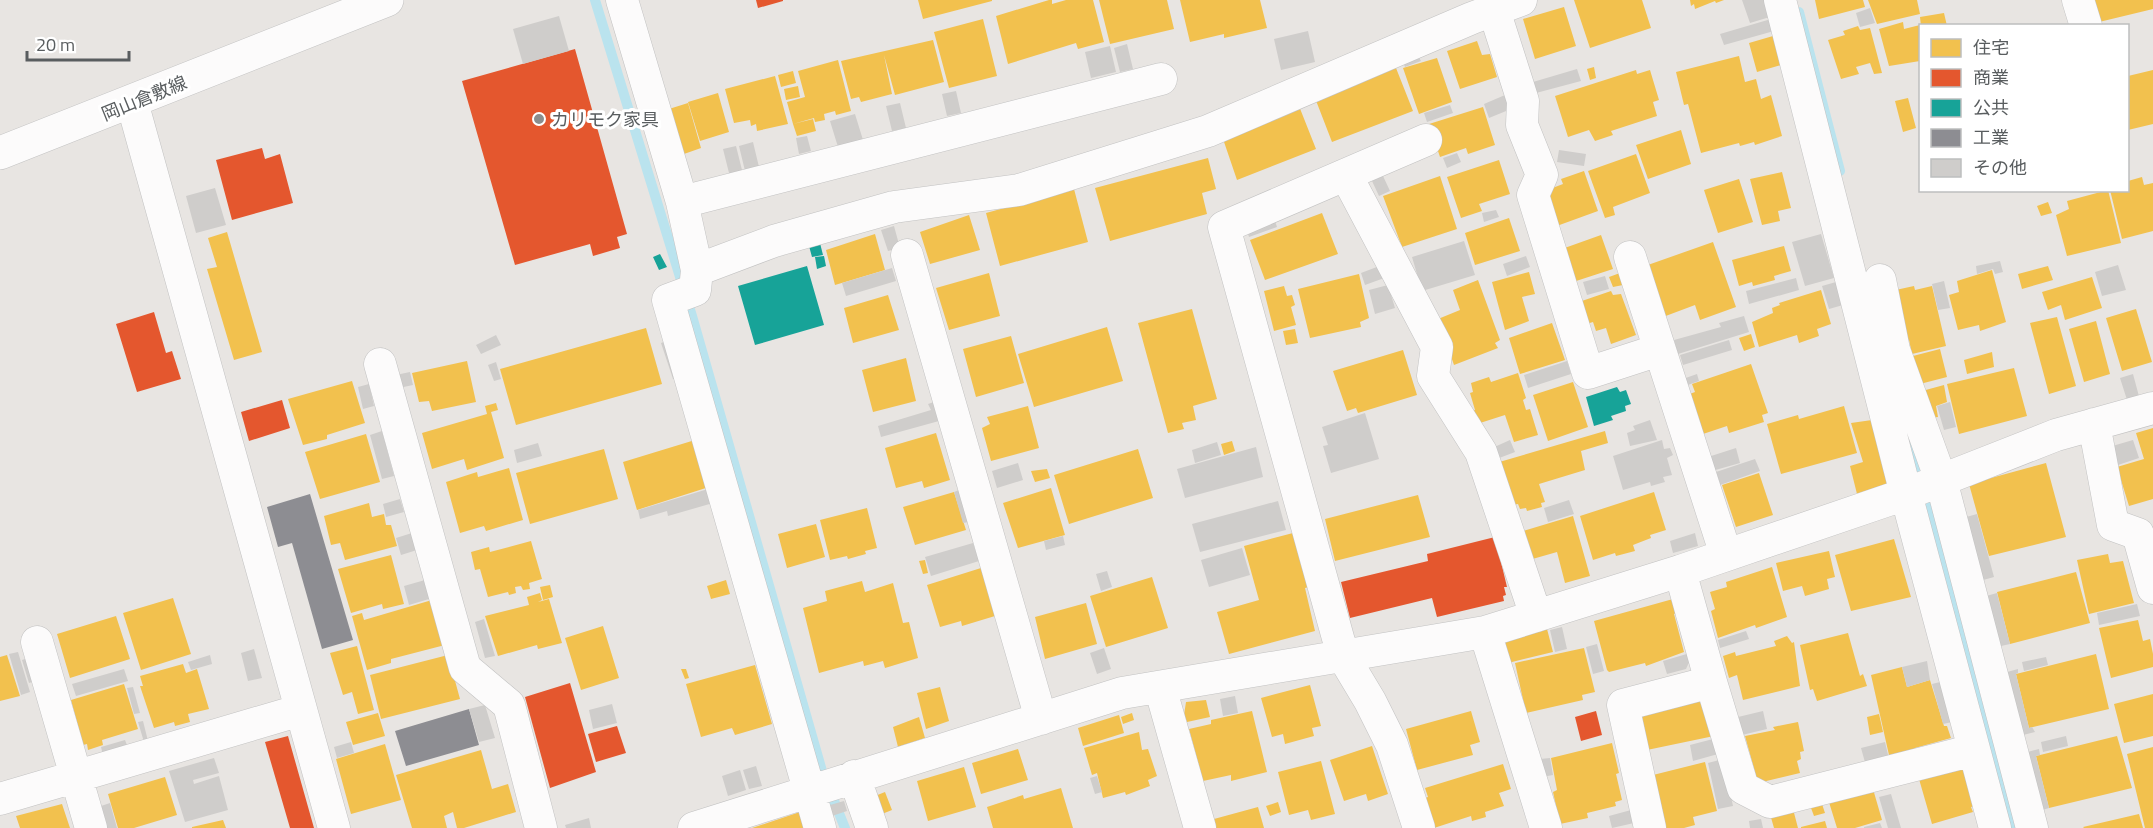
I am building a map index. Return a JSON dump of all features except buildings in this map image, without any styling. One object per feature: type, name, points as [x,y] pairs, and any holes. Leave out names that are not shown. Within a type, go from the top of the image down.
[{"type":"main road","name":"岡山倉敷線","points":[[0,153],[387,0]]},
{"type":"street","points":[[622,0],[682,202],[688,287]]},
{"type":"street","points":[[1780,0],[1924,487],[2032,828]]},
{"type":"street","points":[[2078,0],[2085,24]]},
{"type":"street","points":[[872,828],[829,784],[668,300],[688,287],[774,241],[894,207],[1019,190],[1208,131],[1508,5],[1523,101],[1522,125],[1542,175],[1533,195],[1588,372],[1659,350]]},
{"type":"street","points":[[682,202],[1161,79]]},
{"type":"street","points":[[132,102],[334,828]]},
{"type":"street","points":[[1419,828],[1392,745],[1370,701],[1343,656],[1224,227],[1426,140]]},
{"type":"street","points":[[1346,175],[1437,347],[1433,376],[1481,452],[1536,616]]},
{"type":"street","points":[[907,255],[1041,719]]},
{"type":"street","points":[[1630,257],[1726,555]]},
{"type":"street","points":[[1880,280],[1924,487],[1974,750],[1995,828]]},
{"type":"street","points":[[380,364],[465,668],[509,705],[541,828]]},
{"type":"street","points":[[694,828],[1122,693],[1485,632],[1680,571],[1924,487],[2056,435],[2153,408]]},
{"type":"street","points":[[2094,424],[2113,525],[2138,534],[2153,588]]},
{"type":"street","points":[[1680,571],[1743,788],[1770,802],[1974,750]]},
{"type":"street","points":[[1485,632],[1546,828]]},
{"type":"street","points":[[37,642],[91,828]]},
{"type":"street","points":[[1650,828],[1623,705],[1711,682]]},
{"type":"street","points":[[1160,687],[1200,828]]},
{"type":"street","points":[[0,799],[301,710]]},
{"type":"street","points":[[820,828],[829,784]]},
{"type":"waterway","points":[[595,0],[692,316],[822,771],[845,828]]},
{"type":"waterway","points":[[1799,12],[1840,171]]},
{"type":"waterway","points":[[1903,422],[1921,472],[1989,737],[2015,828]]},
{"type":"place","name":"カリモク家具","points":[[539,119]]}]
